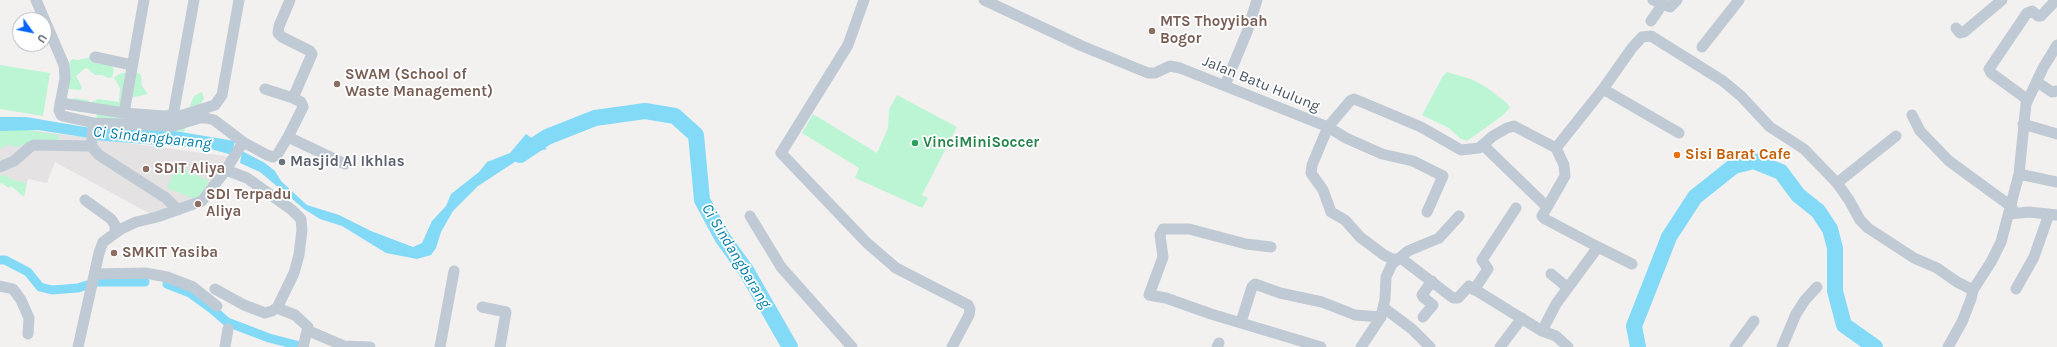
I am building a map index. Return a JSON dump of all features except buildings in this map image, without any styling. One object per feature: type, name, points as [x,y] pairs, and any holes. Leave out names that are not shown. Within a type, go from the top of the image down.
[{"type":"street","points":[[36,0],[64,65],[65,78],[59,110],[61,115],[93,134],[104,158],[152,189],[178,210]]},
{"type":"street","points":[[124,114],[144,0]]},
{"type":"street","points":[[173,116],[194,0]]},
{"type":"street","points":[[60,103],[124,114],[173,116],[215,105],[221,98],[239,0]]},
{"type":"street","points":[[290,0],[279,26],[278,33],[282,37],[310,51],[312,54],[293,98]]},
{"type":"street","points":[[864,0],[848,45],[781,153],[867,243],[896,268],[968,305],[970,308],[969,315],[952,347]]},
{"type":"street","name":"Jalan Batu Hulung","points":[[984,0],[1082,46],[1148,73],[1170,66],[1225,85],[1328,127],[1346,138],[1382,154],[1413,161],[1443,176],[1427,212]]},
{"type":"street","points":[[1225,85],[1247,32],[1257,0]]},
{"type":"street","points":[[1651,21],[1658,2],[1670,7],[1677,0]]},
{"type":"street","points":[[1702,47],[1739,0]]},
{"type":"street","points":[[1956,28],[1963,33],[2002,0]]},
{"type":"street","points":[[2028,100],[1991,73],[1989,69],[2030,11],[2041,16],[2056,0]]},
{"type":"street","points":[[1556,148],[1603,89],[1632,48],[1642,37],[1651,36],[1723,81],[1741,96],[1770,127],[1804,149],[1837,183],[1849,200],[1860,220],[1884,240],[1924,264],[1937,268],[1957,282],[1973,290]]},
{"type":"street","points":[[1948,347],[1962,322],[1973,290],[1996,253],[2011,211],[2020,174],[2023,152],[2023,124],[2028,100],[2043,68],[2057,45]]},
{"type":"street","points":[[95,57],[132,66]]},
{"type":"street","points":[[2037,82],[2052,92],[2057,91]]},
{"type":"street","points":[[0,167],[14,162],[34,145],[93,134],[173,126],[200,118],[214,120],[241,144],[271,157],[277,155],[303,107],[301,102],[293,98],[265,89]]},
{"type":"street","points":[[1603,89],[1679,133]]},
{"type":"street","points":[[1568,347],[1556,336],[1542,331],[1474,290],[1470,286],[1458,298],[1455,299],[1402,260],[1384,255],[1360,237],[1345,220],[1331,212],[1323,190],[1316,183],[1311,173],[1312,165],[1328,127],[1350,101],[1354,99],[1421,127],[1461,150],[1479,148],[1492,136],[1506,128],[1514,126],[1532,134],[1556,148],[1564,165],[1565,176],[1546,206],[1542,216],[1545,219],[1632,264]]},
{"type":"street","points":[[1912,115],[1920,131],[1949,161],[2011,211],[2053,215],[2034,257],[2016,289]]},
{"type":"street","points":[[2023,124],[2057,134]]},
{"type":"street","points":[[1837,183],[1896,136]]},
{"type":"street","points":[[288,137],[345,164]]},
{"type":"street","points":[[78,347],[94,274],[103,242],[136,222],[178,210],[205,199],[226,170],[241,144]]},
{"type":"street","points":[[1483,145],[1546,206]]},
{"type":"street","points":[[215,289],[235,301],[265,313],[277,308],[294,272],[299,255],[302,230],[301,219],[292,210],[247,178],[226,170]]},
{"type":"street","points":[[2020,174],[2057,182]]},
{"type":"street","points":[[85,200],[111,219],[115,225],[115,234]]},
{"type":"street","points":[[1474,290],[1488,269],[1482,260],[1516,208]]},
{"type":"street","points":[[750,216],[781,267],[852,347]]},
{"type":"street","points":[[1361,347],[1382,312],[1387,282],[1386,277],[1392,264],[1408,251],[1439,238],[1459,216]]},
{"type":"street","points":[[1271,247],[1246,244],[1189,229],[1163,229],[1160,235],[1163,257],[1149,295],[1166,298],[1211,314],[1321,347]]},
{"type":"street","points":[[1542,331],[1567,287],[1584,268],[1598,247]]},
{"type":"street","points":[[440,347],[454,271]]},
{"type":"street","points":[[94,274],[145,272],[171,278],[193,287],[217,306]]},
{"type":"street","points":[[1551,274],[1567,287]]},
{"type":"street","points":[[1423,317],[1433,305],[1422,297],[1432,281]]},
{"type":"street","points":[[1240,322],[1252,287],[1255,284],[1280,293],[1322,302],[1355,315],[1382,312],[1412,329],[1430,347]]},
{"type":"street","points":[[0,286],[13,290],[21,300],[29,318],[28,334]]},
{"type":"street","points":[[1782,347],[1796,314],[1810,293],[1817,287]]},
{"type":"street","points":[[482,307],[506,312],[500,347]]},
{"type":"street","points":[[277,308],[295,315],[308,327],[309,331],[344,346],[370,347]]},
{"type":"street","points":[[1500,347],[1522,318]]},
{"type":"street","points":[[1735,347],[1754,321]]},
{"type":"street","points":[[225,347],[228,329]]},
{"type":"street","points":[[304,345],[309,331]]},
{"type":"shaded area","name":"SDIT Aliya","points":[[15,129],[232,157],[198,201],[154,216],[55,162],[47,183],[28,179],[27,183],[0,178],[0,131]]},
{"type":"green space","points":[[91,57],[97,63],[100,64],[106,62],[112,65],[114,71],[112,77],[108,78],[102,75],[95,75],[87,68],[76,76],[82,87],[81,90],[67,89],[70,62],[72,59],[78,60]]},
{"type":"green space","points":[[0,65],[50,73],[43,116],[0,109]]},
{"type":"green space","points":[[128,72],[138,73],[141,75],[142,86],[148,94],[130,98],[131,109],[163,112],[168,109],[174,111],[189,108],[194,96],[202,92],[204,99],[186,125],[184,132],[97,118],[95,111],[78,112],[72,109],[71,100],[74,98],[88,100],[90,103],[98,99],[119,102],[120,88],[114,78],[119,74]]},
{"type":"green space","points":[[1447,72],[1471,79],[1486,87],[1507,103],[1510,108],[1502,116],[1467,141],[1461,139],[1449,128],[1422,115],[1443,76]]},
{"type":"green space","name":"VinciMiniSoccer","points":[[897,95],[957,127],[922,195],[928,198],[922,208],[855,178],[859,168],[802,133],[813,114],[877,153],[888,128],[889,110]]},
{"type":"green space","points":[[0,130],[27,130],[59,135],[57,148],[28,144],[15,147],[7,145],[0,149]]},
{"type":"green space","points":[[176,166],[209,181],[197,200],[167,188]]},
{"type":"green space","points":[[4,175],[13,180],[27,183],[24,197],[11,186],[9,188],[1,183],[0,185],[0,176]]},
{"type":"water","points":[[0,117],[26,117],[91,128],[89,138],[38,130],[0,131]]},
{"type":"water","points":[[97,125],[175,131],[235,141],[232,155],[197,145],[183,147],[94,140]]},
{"type":"water","points":[[526,134],[547,149],[527,154],[478,186],[453,211],[441,232],[436,248],[431,255],[417,259],[386,253],[342,226],[320,219],[304,209],[260,172],[240,163],[242,151],[265,163],[275,171],[281,181],[307,205],[339,215],[371,231],[413,247],[422,243],[432,221],[446,206],[451,194],[479,172],[487,162],[510,153]]},
{"type":"waterway","name":"Ci Sindangbarang","points":[[520,155],[547,137],[595,118],[645,111],[675,116],[696,135],[702,200],[722,237],[747,272],[790,347]]},
{"type":"waterway","name":"Ci Sindangbarang","points":[[1638,347],[1634,326],[1669,237],[1695,197],[1734,166],[1754,161],[1781,172],[1798,195],[1818,211],[1830,229],[1835,248],[1835,291],[1844,325],[1875,347]]},
{"type":"waterway","points":[[0,260],[5,260],[28,272],[40,287],[52,290],[78,288],[87,285]]},
{"type":"waterway","points":[[97,282],[145,282]]},
{"type":"waterway","points":[[167,284],[190,293],[227,322],[269,338],[304,347]]},
{"type":"place","name":"MTS Thoyyibah Bogor","points":[[1152,31]]},
{"type":"place","name":"SWAM (School of Waste Management)","points":[[337,84]]},
{"type":"place","name":"VinciMiniSoccer","points":[[915,143]]},
{"type":"place","name":"Sisi Barat Cafe","points":[[1677,155]]},
{"type":"place","name":"Masjid Al Ikhlas","points":[[282,162]]},
{"type":"place","name":"SDIT Aliya","points":[[146,169]]},
{"type":"place","name":"SDI Terpadu Aliya","points":[[198,204]]},
{"type":"place","name":"SMKIT Yasiba","points":[[114,253]]}]
